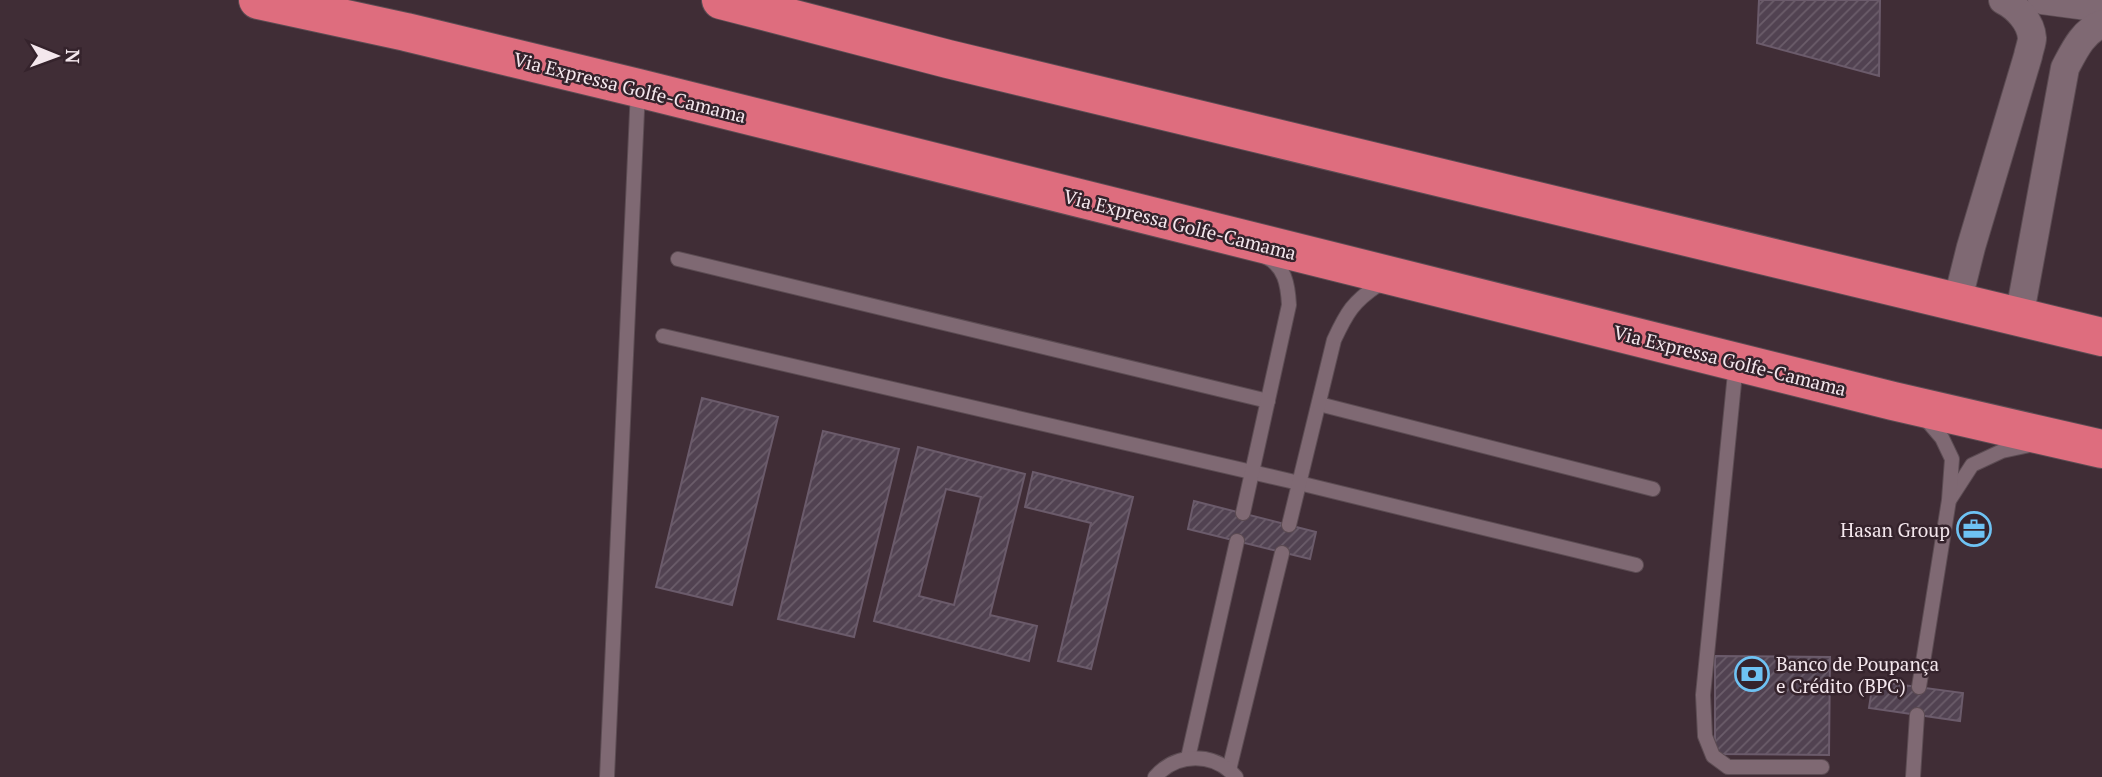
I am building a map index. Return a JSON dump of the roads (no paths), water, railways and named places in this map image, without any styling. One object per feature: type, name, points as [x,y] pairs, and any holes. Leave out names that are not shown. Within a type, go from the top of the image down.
[{"type":"highway","name":"Via Expressa Golfe-Camama","points":[[258,0],[406,32],[638,88],[1893,401],[2086,445]]},
{"type":"highway","points":[[721,0],[961,62],[2102,337]]},
{"type":"street","points":[[1957,303],[2032,36],[2025,17],[2003,0]]},
{"type":"street","points":[[2042,0],[2102,8]]},
{"type":"street","points":[[2019,318],[2065,68],[2076,46],[2094,27],[2102,24]]},
{"type":"lane","points":[[607,777],[638,88]]},
{"type":"lane","points":[[1192,227],[1274,260],[1288,289],[1289,305],[1243,513]]},
{"type":"lane","points":[[678,259],[1268,401]]},
{"type":"lane","points":[[1289,525],[1334,340],[1345,315],[1359,298],[1378,285],[1468,294]]},
{"type":"lane","points":[[663,336],[1299,483],[1636,565]]},
{"type":"lane","points":[[1736,362],[1703,695],[1705,736],[1713,756],[1728,767],[1822,767]]},
{"type":"lane","points":[[1893,401],[1922,415],[1942,438],[1952,459],[1949,500],[1919,687]]},
{"type":"lane","points":[[1319,404],[1653,489]]},
{"type":"lane","points":[[1949,500],[1972,465],[2002,451],[2035,444],[2086,445]]},
{"type":"lane","points":[[1188,758],[1237,541]]},
{"type":"lane","points":[[1155,777],[1171,764],[1188,758],[1205,758],[1221,764],[1233,773],[1282,553]]},
{"type":"lane","points":[[1913,777],[1917,715]]},
{"type":"place","name":"Hasan Group","points":[[1974,529]]},
{"type":"place","name":"Banco de Poupança e Crédito (BPC)","points":[[1752,674]]}]
